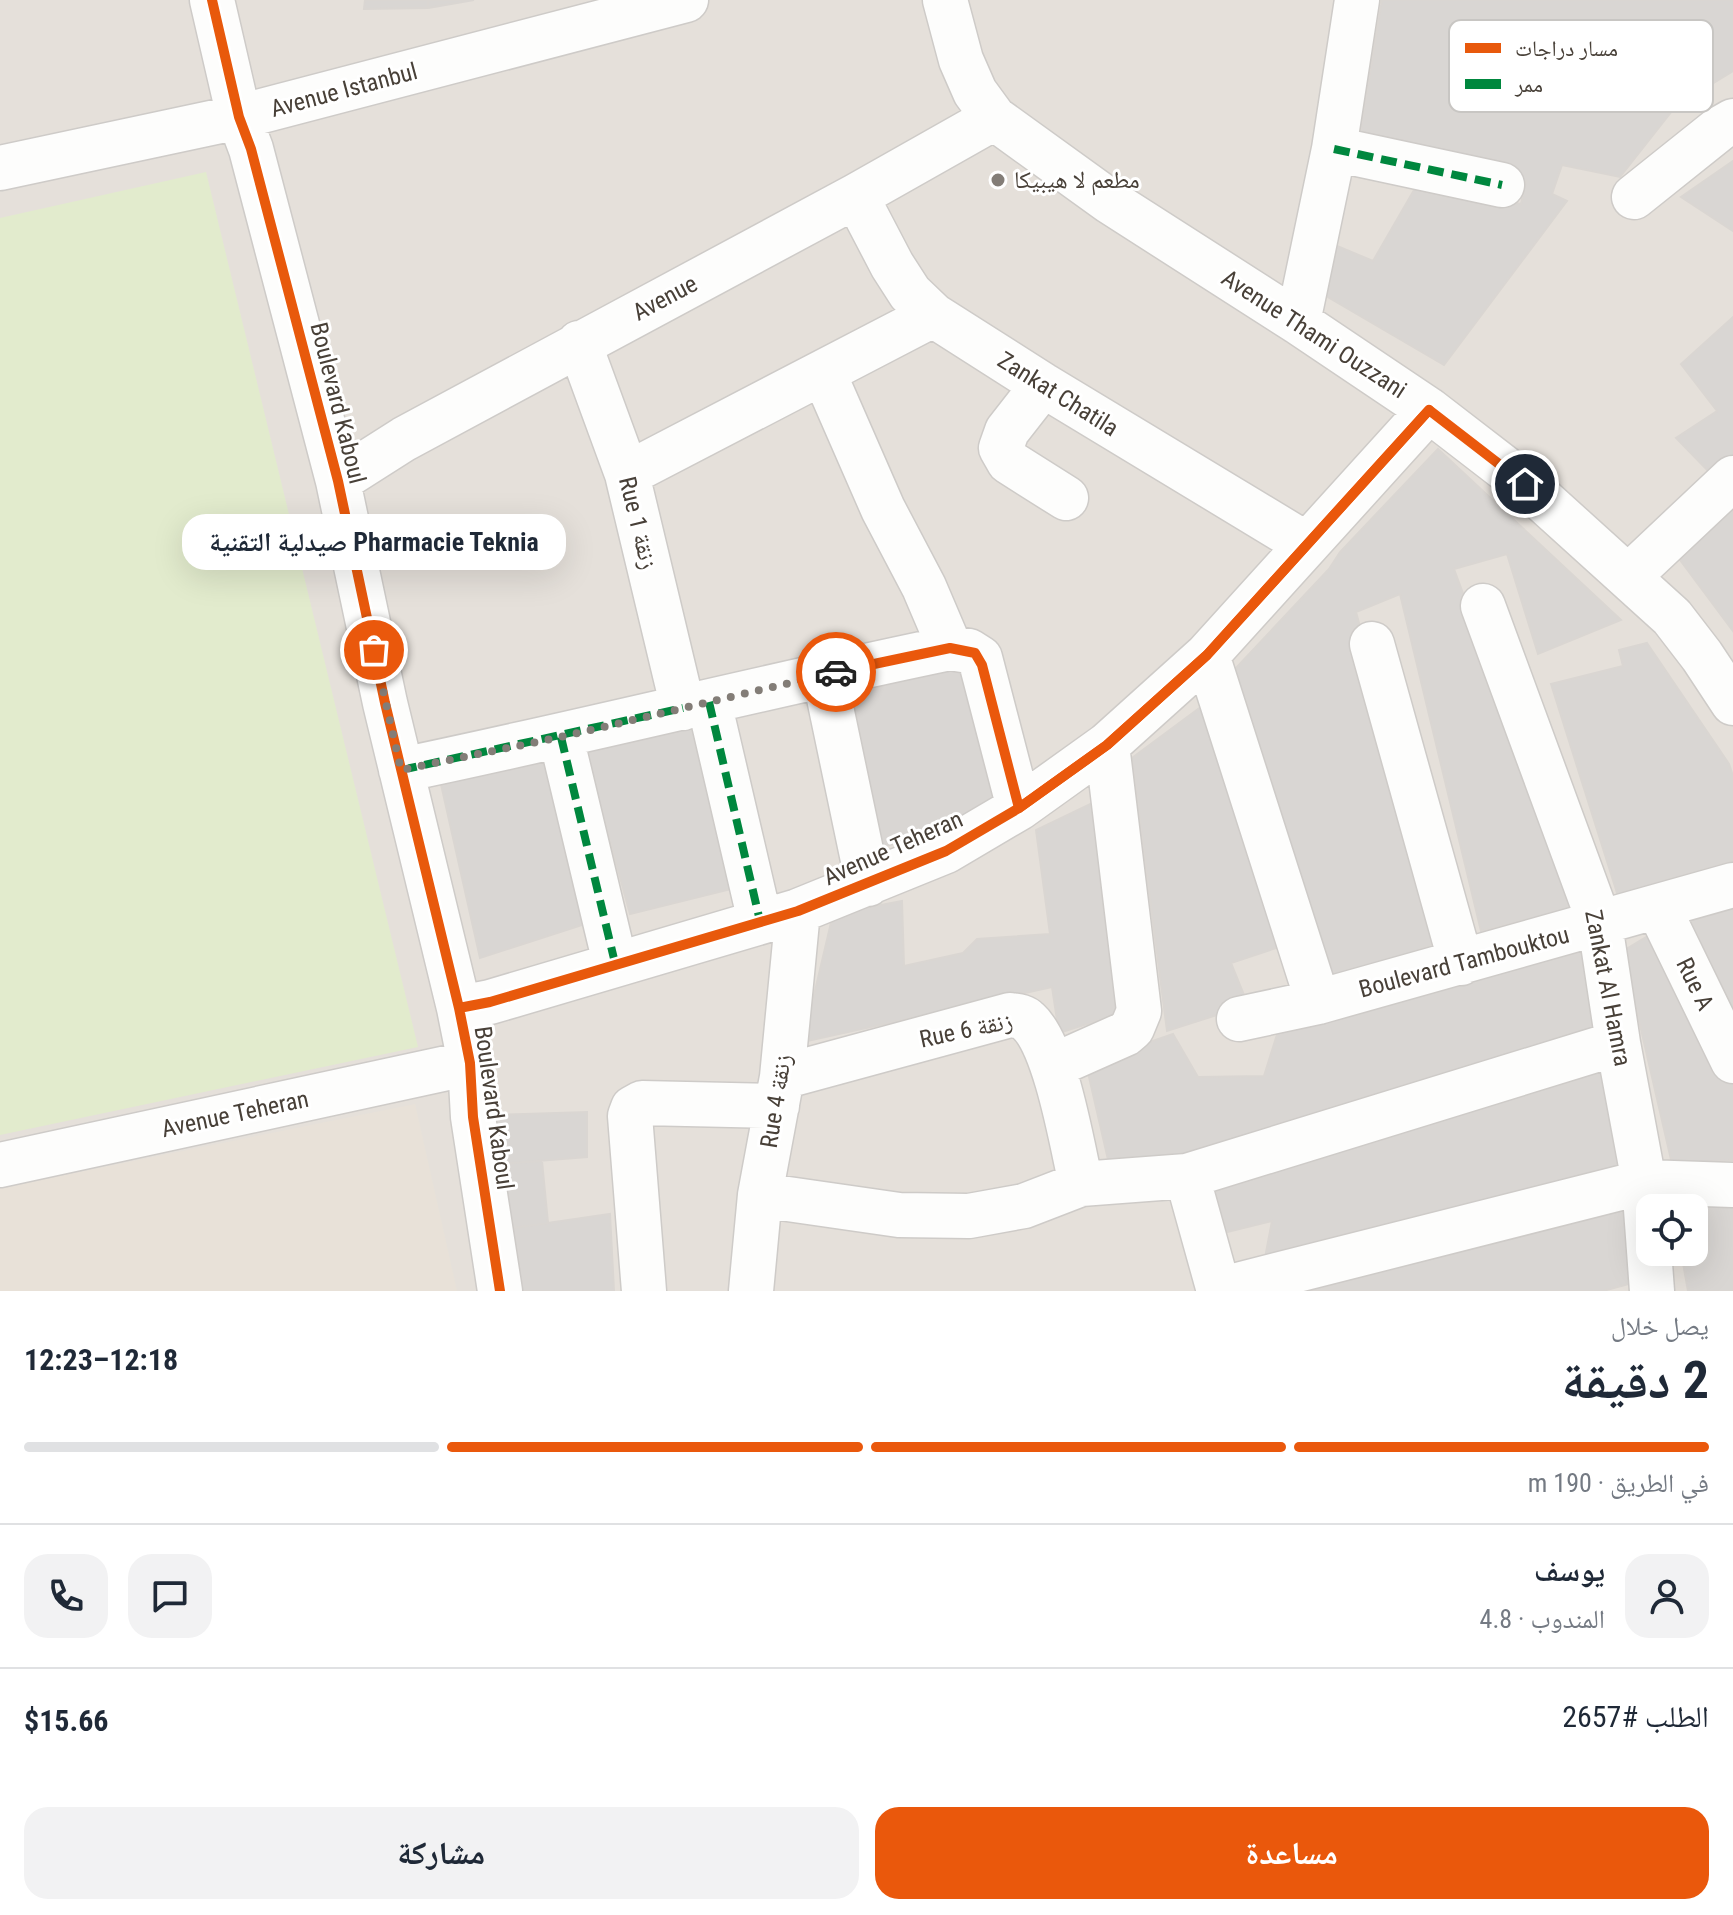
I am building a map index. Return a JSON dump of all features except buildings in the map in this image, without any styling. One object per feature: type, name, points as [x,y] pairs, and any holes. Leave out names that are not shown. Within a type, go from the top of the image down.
[{"type":"street","name":"Boulevard Kaboul","points":[[212,0],[239,117],[251,149],[338,481],[401,770],[459,1008],[470,1063],[473,1117],[500,1291]]},
{"type":"street","name":"Avenue Istanbul","points":[[0,168],[239,117],[686,0]]},
{"type":"street","name":"Avenue Thami Ouzzani","points":[[945,0],[961,60],[975,92],[994,118],[1109,201],[1429,410],[1525,484],[1672,617],[1731,696]]},
{"type":"street","points":[[1298,322],[1334,149],[1357,0]]},
{"type":"street","name":"Avenue","points":[[338,481],[404,439],[856,196],[994,118]]},
{"type":"street","points":[[1634,197],[1733,121]]},
{"type":"street","points":[[1334,149],[1502,185]]},
{"type":"street","name":"Zankat Chatila","points":[[856,196],[910,293],[933,315],[1306,544]]},
{"type":"street","points":[[627,474],[933,315]]},
{"type":"street","name":"Rue 1 زنقة","points":[[579,343],[627,474],[696,705],[779,916]]},
{"type":"street","points":[[824,374],[883,509],[966,657],[1019,808]]},
{"type":"street","points":[[1043,385],[1007,431],[1001,448],[1009,462],[1066,498]]},
{"type":"street","name":"Avenue Teheran","points":[[459,1008],[490,1002],[779,916],[868,884],[946,851],[1019,808],[1107,745],[1207,655],[1429,410]]},
{"type":"street","points":[[1629,576],[1733,478]]},
{"type":"street","name":"Zankat Al Hamra","points":[[1483,606],[1600,924],[1644,1182],[1652,1291]]},
{"type":"street","points":[[1372,644],[1461,963]]},
{"type":"street","points":[[1207,655],[1318,1002]]},
{"type":"street","points":[[401,770],[561,737],[824,674],[966,657]]},
{"type":"street","points":[[824,674],[868,884]]},
{"type":"street","points":[[561,737],[615,963]]},
{"type":"street","points":[[1053,1066],[1125,1034],[1132,1028],[1139,1011],[1107,745]]},
{"type":"street","name":"Boulevard Tambouktou","points":[[1239,1019],[1318,1002],[1733,885]]},
{"type":"street","name":"Rue A","points":[[1658,907],[1733,1061]]},
{"type":"street","name":"Rue 4 زنقة","points":[[751,1291],[760,1195],[780,1092],[779,916]]},
{"type":"street","name":"Rue 6 زنقة","points":[[644,1291],[630,1116],[633,1108],[642,1103],[780,1092],[1010,1015],[1028,1021],[1053,1066],[1081,1184]]},
{"type":"street","points":[[760,1195],[899,1215],[969,1216],[1024,1206],[1081,1184],[1187,1176],[1618,1043]]},
{"type":"street","name":"Avenue Teheran","points":[[0,1165],[470,1063]]},
{"type":"street","points":[[1187,1176],[1219,1290],[1644,1182],[1733,1185]]},
{"type":"shaded area","points":[[0,0],[1733,0],[1733,1291],[0,1291]]},
{"type":"shaded area","points":[[415,1104],[457,1291],[0,1291],[0,1188]]},
{"type":"green space","points":[[206,172],[418,1047],[0,1135],[0,218]]},
{"type":"marked path","points":[[1334,149],[1502,185]]},
{"type":"marked path","points":[[709,702],[760,921]]},
{"type":"marked path","points":[[401,770],[683,708]]},
{"type":"marked path","points":[[561,737],[615,963]]},
{"type":"cycle path","points":[[212,0],[239,117],[251,149],[338,481],[385,703],[459,1008],[470,1063],[473,1117],[500,1291]]},
{"type":"cycle path","points":[[459,1008],[490,1002],[798,911],[946,851],[1019,808],[1107,745],[1207,655],[1429,410]]},
{"type":"way so far","points":[[374,650],[401,770],[561,737],[836,672]]},
{"type":"place","name":"مطعم لا هيبيكا","points":[[998,180]]},
{"type":"place","name":"Pharmacie Teknia صيدلية التقنية","points":[[374,650]]},
{"type":"route","points":[[836,672],[950,648],[975,653],[982,665],[1019,808],[1107,745],[1207,655],[1429,410],[1525,484]]}]
